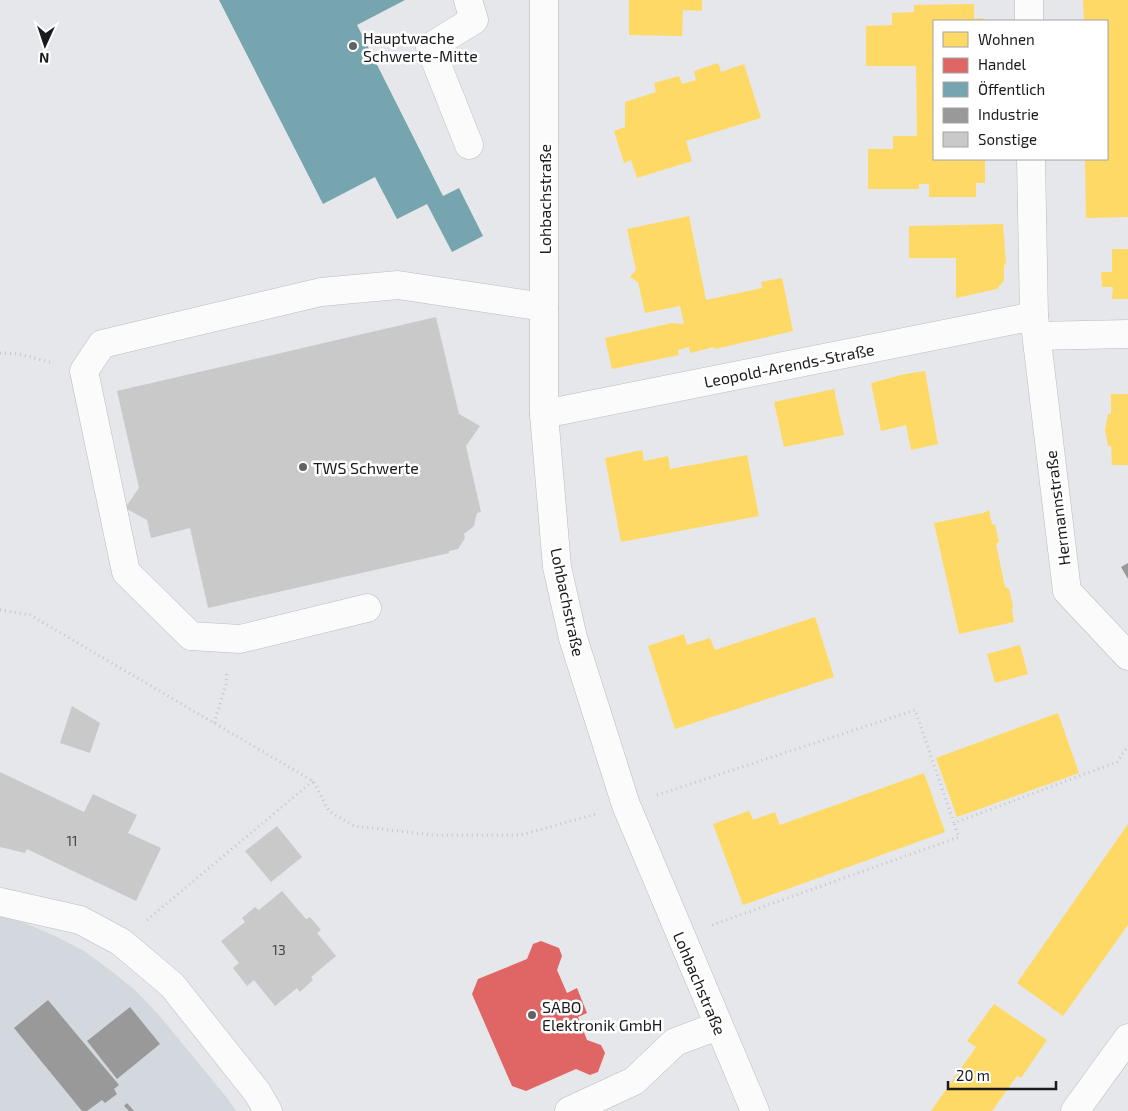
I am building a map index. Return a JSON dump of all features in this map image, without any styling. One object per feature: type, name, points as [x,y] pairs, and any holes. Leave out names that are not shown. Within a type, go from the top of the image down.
[{"type":"street","points":[[468,0],[474,20],[430,47],[469,145]]},
{"type":"street","name":"Lohbachstraße","points":[[544,0],[544,414],[557,567],[573,638],[626,805],[680,937],[755,1111]]},
{"type":"street","points":[[1028,0],[1029,20]]},
{"type":"street","name":"Hermannstraße","points":[[1031,160],[1035,326],[1067,591],[1128,656]]},
{"type":"street","points":[[367,608],[240,639],[191,636],[126,572],[84,371],[102,344],[321,292],[398,285],[544,307]]},
{"type":"street","points":[[1035,326],[1128,334]]},
{"type":"street","name":"Leopold-Arends-Straße","points":[[544,414],[1035,326]]},
{"type":"street","points":[[0,902],[80,920],[121,942],[172,985],[257,1092],[268,1111]]},
{"type":"street","points":[[569,1111],[634,1081],[675,1042],[718,1026]]},
{"type":"street","points":[[1075,1111],[1128,1038]]},
{"type":"path","points":[[0,353],[19,354],[84,371]]},
{"type":"path","points":[[0,610],[30,615],[313,781],[329,812],[354,826],[434,835],[521,835],[626,805],[915,710],[959,837],[680,937]]},
{"type":"path","points":[[214,723],[226,685],[230,638]]},
{"type":"path","points":[[954,823],[1117,762],[1128,746]]},
{"type":"path","points":[[121,942],[313,781]]},
{"type":"shaded area","points":[[0,916],[25,923],[84,951],[135,990],[158,1014],[236,1111],[0,1111]]},
{"type":"building: Wohnen","points":[[629,0],[702,0],[702,11],[683,10],[682,36],[629,35]]},
{"type":"building: Wohnen","points":[[1083,0],[1128,0],[1128,217],[1086,218],[1085,160],[1108,160],[1108,20],[1084,20]]},
{"type":"building: Wohnen","points":[[974,4],[974,19],[983,18],[983,20],[933,20],[933,160],[985,160],[985,183],[976,183],[976,197],[929,197],[929,184],[919,184],[919,189],[868,189],[868,149],[893,149],[893,136],[917,136],[916,66],[866,66],[866,26],[892,25],[892,13],[914,12],[914,5]]},
{"type":"building: Wohnen","points":[[718,63],[721,72],[744,64],[761,118],[686,141],[692,161],[637,178],[631,160],[624,163],[614,131],[625,127],[625,102],[656,92],[654,83],[679,76],[682,84],[696,80],[694,71]]},
{"type":"building: Wohnen","points":[[689,216],[706,300],[762,288],[761,282],[782,278],[793,331],[690,353],[689,347],[678,350],[679,355],[612,369],[605,338],[672,323],[684,324],[680,306],[645,313],[638,282],[630,277],[636,270],[627,229]]},
{"type":"building: Wohnen","points":[[1003,224],[1006,264],[1004,265],[1004,280],[997,289],[956,298],[956,258],[909,258],[909,226]]},
{"type":"building: Wohnen","points":[[1112,249],[1128,249],[1128,299],[1112,299],[1113,287],[1102,287],[1101,272],[1112,272]]},
{"type":"building: Wohnen","points":[[925,371],[938,444],[911,450],[906,425],[881,431],[871,383]]},
{"type":"building: Wohnen","points":[[834,389],[844,435],[784,447],[774,402]]},
{"type":"building: Wohnen","points":[[1111,394],[1128,394],[1128,465],[1112,465],[1111,446],[1108,446],[1105,430],[1108,414],[1111,414]]},
{"type":"building: Wohnen","points":[[642,450],[644,461],[668,456],[670,469],[747,455],[759,516],[621,542],[605,458]]},
{"type":"building: Wohnen","points":[[989,510],[999,542],[996,544],[1005,587],[1009,589],[1013,606],[1014,622],[959,634],[934,523],[983,513]]},
{"type":"building: Wohnen","points":[[815,617],[834,677],[675,729],[648,646],[684,634],[687,645],[710,638],[715,650]]},
{"type":"building: Wohnen","points":[[1020,645],[1028,674],[995,683],[987,654]]},
{"type":"building: Wohnen","points":[[1058,713],[1079,773],[957,817],[936,758]]},
{"type":"building: Wohnen","points":[[924,773],[945,832],[743,905],[713,824],[749,811],[753,820],[775,812],[780,825]]},
{"type":"building: Wohnen","points":[[1128,824],[1128,925],[1063,1016],[1017,983]]},
{"type":"building: Wohnen","points":[[994,1004],[1047,1040],[1021,1078],[1017,1076],[992,1111],[931,1111],[976,1047],[967,1041]]},
{"type":"building: Handel","name":"SABO Elektronik GmbH","points":[[541,941],[559,948],[562,956],[557,970],[567,993],[577,988],[587,1013],[578,1017],[587,1040],[601,1045],[605,1053],[598,1072],[590,1075],[576,1069],[526,1091],[512,1086],[472,994],[478,979],[527,959],[533,944]]},
{"type":"building: Öffentlich","points":[[219,0],[405,0],[357,25],[443,196],[459,188],[483,236],[452,252],[427,204],[397,219],[375,177],[323,204]]},
{"type":"building: Industrie","points":[[1128,563],[1128,579],[1121,567]]},
{"type":"building: Industrie","points":[[48,1000],[119,1085],[114,1089],[117,1094],[105,1103],[102,1100],[87,1111],[82,1111],[14,1028]]},
{"type":"building: Industrie","points":[[130,1007],[160,1044],[117,1079],[87,1041]]},
{"type":"building: Industrie","points":[[127,1103],[134,1111],[129,1111],[124,1106]]},
{"type":"building: Sonstige","name":"TWS Schwerte","points":[[436,317],[459,414],[480,426],[466,446],[481,512],[477,513],[474,526],[464,534],[465,538],[458,549],[449,551],[449,553],[208,608],[190,528],[151,538],[147,520],[125,508],[139,488],[117,391]]},
{"type":"building: Sonstige","points":[[72,706],[100,723],[90,753],[60,743]]},
{"type":"building: Sonstige","points":[[0,772],[84,812],[93,794],[137,815],[128,833],[161,848],[136,901],[27,849],[25,853],[0,847]]},
{"type":"building: Sonstige","points":[[277,826],[302,857],[271,882],[245,851]]},
{"type":"building: Sonstige","points":[[282,891],[306,919],[310,917],[321,930],[317,933],[336,956],[311,977],[313,980],[300,992],[297,988],[275,1006],[254,980],[247,986],[233,968],[239,963],[221,941],[245,922],[242,918],[255,907],[259,910]]},
{"type":"place","name":"Hauptwache Schwerte-Mitte","points":[[353,46]]},
{"type":"place","name":"TWS Schwerte","points":[[303,467]]},
{"type":"place","name":"SABO Elektronik GmbH","points":[[532,1015]]}]
